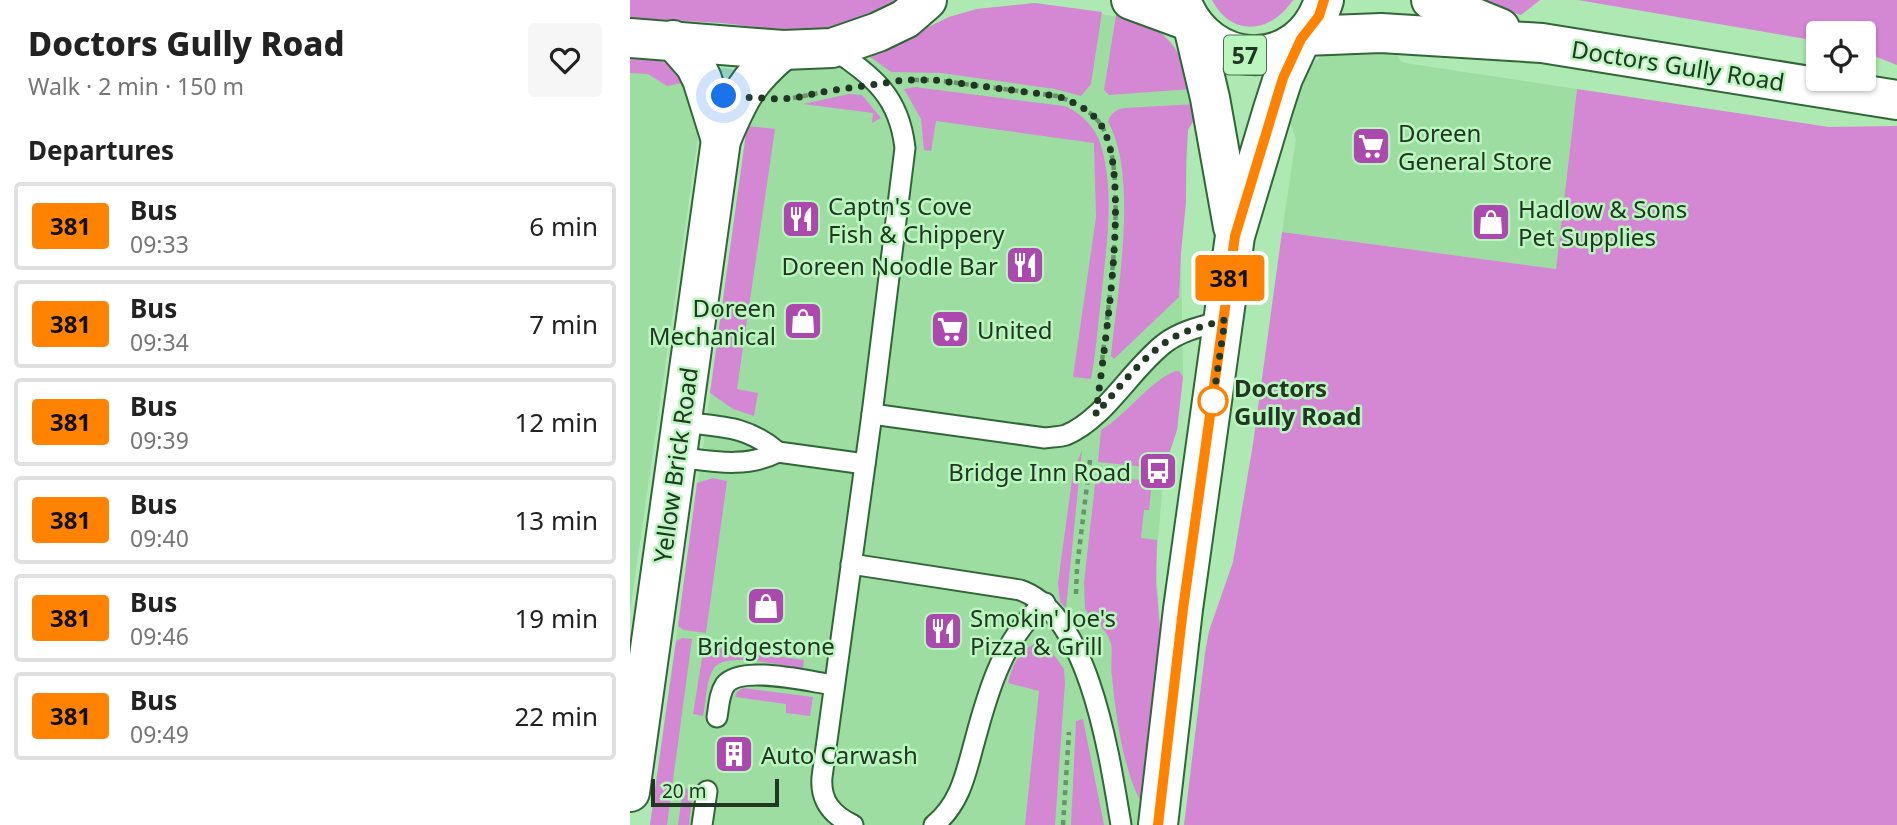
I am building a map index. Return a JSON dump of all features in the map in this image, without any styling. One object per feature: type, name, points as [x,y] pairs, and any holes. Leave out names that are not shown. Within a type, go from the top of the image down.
[{"type":"street","points":[[630,38],[783,50],[832,48],[905,19],[927,0]]},
{"type":"street","points":[[1131,0],[1189,16]]},
{"type":"street","name":"57","points":[[1158,825],[1183,609],[1235,236],[1283,78],[1303,37],[1319,16],[1324,0]]},
{"type":"street","name":"Doctors Gully Road","points":[[1431,0],[1542,43]]},
{"type":"street","name":"57","points":[[1189,16],[1208,40],[1226,50],[1245,55],[1265,55],[1284,49],[1303,37]]},
{"type":"street","name":"57","points":[[1189,16],[1220,146],[1235,236]]},
{"type":"street","name":"Doctors Gully Road","points":[[1303,37],[1381,33],[1542,43],[1897,100]]},
{"type":"street","name":"Yellow Brick Road","points":[[673,40],[695,65],[702,79],[721,139]]},
{"type":"street","name":"Yellow Brick Road","points":[[630,792],[637,682],[678,439],[721,139],[739,96],[763,67],[783,50]]},
{"type":"lane","points":[[832,48],[862,69],[893,104],[902,125],[905,148],[821,788],[828,806],[853,825]]},
{"type":"lane","points":[[872,414],[1045,438],[1064,435],[1096,414],[1163,344],[1191,330],[1225,320]]},
{"type":"lane","points":[[678,439],[733,428],[751,433],[778,452],[865,464]]},
{"type":"lane","points":[[678,439],[747,463],[778,452]]},
{"type":"lane","points":[[851,564],[1020,590],[1045,603],[1074,646],[1092,685],[1121,825]]},
{"type":"lane","points":[[934,825],[945,816],[960,793],[986,701],[999,668],[1020,629],[1045,603]]},
{"type":"lane","points":[[717,717],[720,695],[727,682],[738,676],[752,674],[834,685]]},
{"type":"lane","points":[[702,825],[707,791]]},
{"type":"path","points":[[739,96],[795,98],[905,80],[934,80],[1057,96],[1075,102],[1101,125],[1109,142],[1114,174],[1114,253],[1077,568],[1074,646]]},
{"type":"path","points":[[1063,825],[1069,731]]},
{"type":"shaded area","points":[[630,0],[907,0],[841,27],[805,33],[722,23],[630,18]]},
{"type":"shaded area","points":[[1212,0],[1293,0],[1274,19],[1252,27],[1230,21]]},
{"type":"shaded area","points":[[1475,0],[1540,0],[1521,15]]},
{"type":"shaded area","points":[[1578,0],[1897,0],[1897,65],[1876,57],[1876,21],[1806,21],[1806,39]]},
{"type":"shaded area","points":[[1035,3],[1136,20],[1164,35],[1184,62],[1195,118],[1188,130],[1186,202],[1181,252],[1183,377],[1177,430],[1164,469],[1156,564],[1160,623],[1153,712],[1139,825],[650,825],[750,110],[777,73],[794,68],[845,63],[869,56],[949,17],[977,9]]},
{"type":"shaded area","points":[[1035,3],[1102,12],[1091,84],[1081,96],[1055,89],[941,73],[891,72],[869,56],[949,17],[977,9]]},
{"type":"shaded area","points":[[1116,15],[1147,25],[1167,39],[1181,60],[1192,89],[1109,95],[1104,90]]},
{"type":"shaded area","points":[[1392,47],[1405,63],[1577,89],[1556,269],[1282,232],[1296,139],[1287,113],[1302,75],[1322,55],[1336,48]]},
{"type":"shaded area","points":[[630,54],[680,73],[700,123],[630,612]]},
{"type":"shaded area","points":[[630,54],[662,62],[688,82],[667,86],[648,74],[630,73]]},
{"type":"shaded area","points":[[915,87],[1064,106],[1082,117],[1097,135],[1106,167],[1109,205],[1091,379],[1073,377],[1096,217],[1094,143],[936,121],[931,151],[924,150],[921,119],[904,89]]},
{"type":"shaded area","points":[[1577,89],[1829,127],[1897,126],[1897,825],[1184,825],[1205,653],[1209,631],[1233,562],[1253,444],[1282,232],[1556,269]]},
{"type":"shaded area","points":[[849,94],[862,95],[881,118],[872,123],[873,113],[803,104]]},
{"type":"shaded area","points":[[1196,104],[1195,118],[1188,130],[1179,297],[1114,359],[1111,356],[1121,269],[1124,203],[1117,145],[1108,122],[1110,116],[1119,109]]},
{"type":"shaded area","points":[[747,126],[775,129],[737,389],[758,393],[754,416],[733,409],[710,393]]},
{"type":"shaded area","points":[[1179,371],[1183,377],[1177,430],[1164,469],[1098,462],[1101,430],[1155,383]]},
{"type":"shaded area","points":[[1082,450],[1066,608],[1060,602],[1058,583],[1073,472]]},
{"type":"shaded area","points":[[1096,476],[1152,481],[1149,510],[1144,510],[1141,538],[1157,540],[1156,582],[1161,642],[1142,803],[1130,776],[1121,742],[1111,672],[1111,644],[1104,629],[1085,609],[1084,582]]},
{"type":"shaded area","points":[[713,478],[727,481],[706,633],[684,630],[678,626],[697,483]]},
{"type":"shaded area","points":[[682,638],[692,639],[667,825],[650,825],[676,641]]},
{"type":"shaded area","points":[[1044,641],[1064,669],[1065,683],[1055,825],[1025,825],[1039,691],[1008,683],[1013,668],[1024,651]]},
{"type":"shaded area","points":[[704,646],[804,660],[803,669],[756,661],[720,663],[714,668],[709,679],[703,716],[693,714]]},
{"type":"shaded area","points":[[743,688],[813,697],[810,716],[786,713],[786,704],[735,697]]},
{"type":"shaded area","points":[[1083,719],[1104,825],[1071,825],[1076,721]]},
{"type":"shaded area","points":[[683,788],[693,790],[689,825],[678,825]]},
{"type":"bus line","name":"381","points":[[1158,825],[1183,609],[1235,236],[1283,78],[1301,39],[1319,16],[1324,0]]},
{"type":"place","name":"Doreen General Store","points":[[1371,146]]},
{"type":"place","name":"Captn's Cove Fish & Chippery","points":[[801,219]]},
{"type":"place","name":"Hadlow & Sons Pet Supplies","points":[[1491,222]]},
{"type":"place","name":"Doreen Noodle Bar","points":[[1025,265]]},
{"type":"place","name":"Doreen Mechanical","points":[[803,321]]},
{"type":"place","name":"United","points":[[950,329]]},
{"type":"place","name":"Doctors Gully Road","points":[[1213,401]]},
{"type":"place","name":"Bridge Inn Road","points":[[1158,471]]},
{"type":"place","name":"Bridgestone","points":[[766,606]]},
{"type":"place","name":"Smokin' Joe's Pizza & Grill","points":[[943,631]]},
{"type":"place","name":"Auto Carwash","points":[[734,754]]},
{"type":"route","points":[[724,96],[795,98],[905,80],[934,80],[1057,96],[1075,102],[1101,125],[1109,142],[1114,174],[1114,253],[1096,414],[1163,344],[1191,330],[1225,320],[1213,401]]}]
